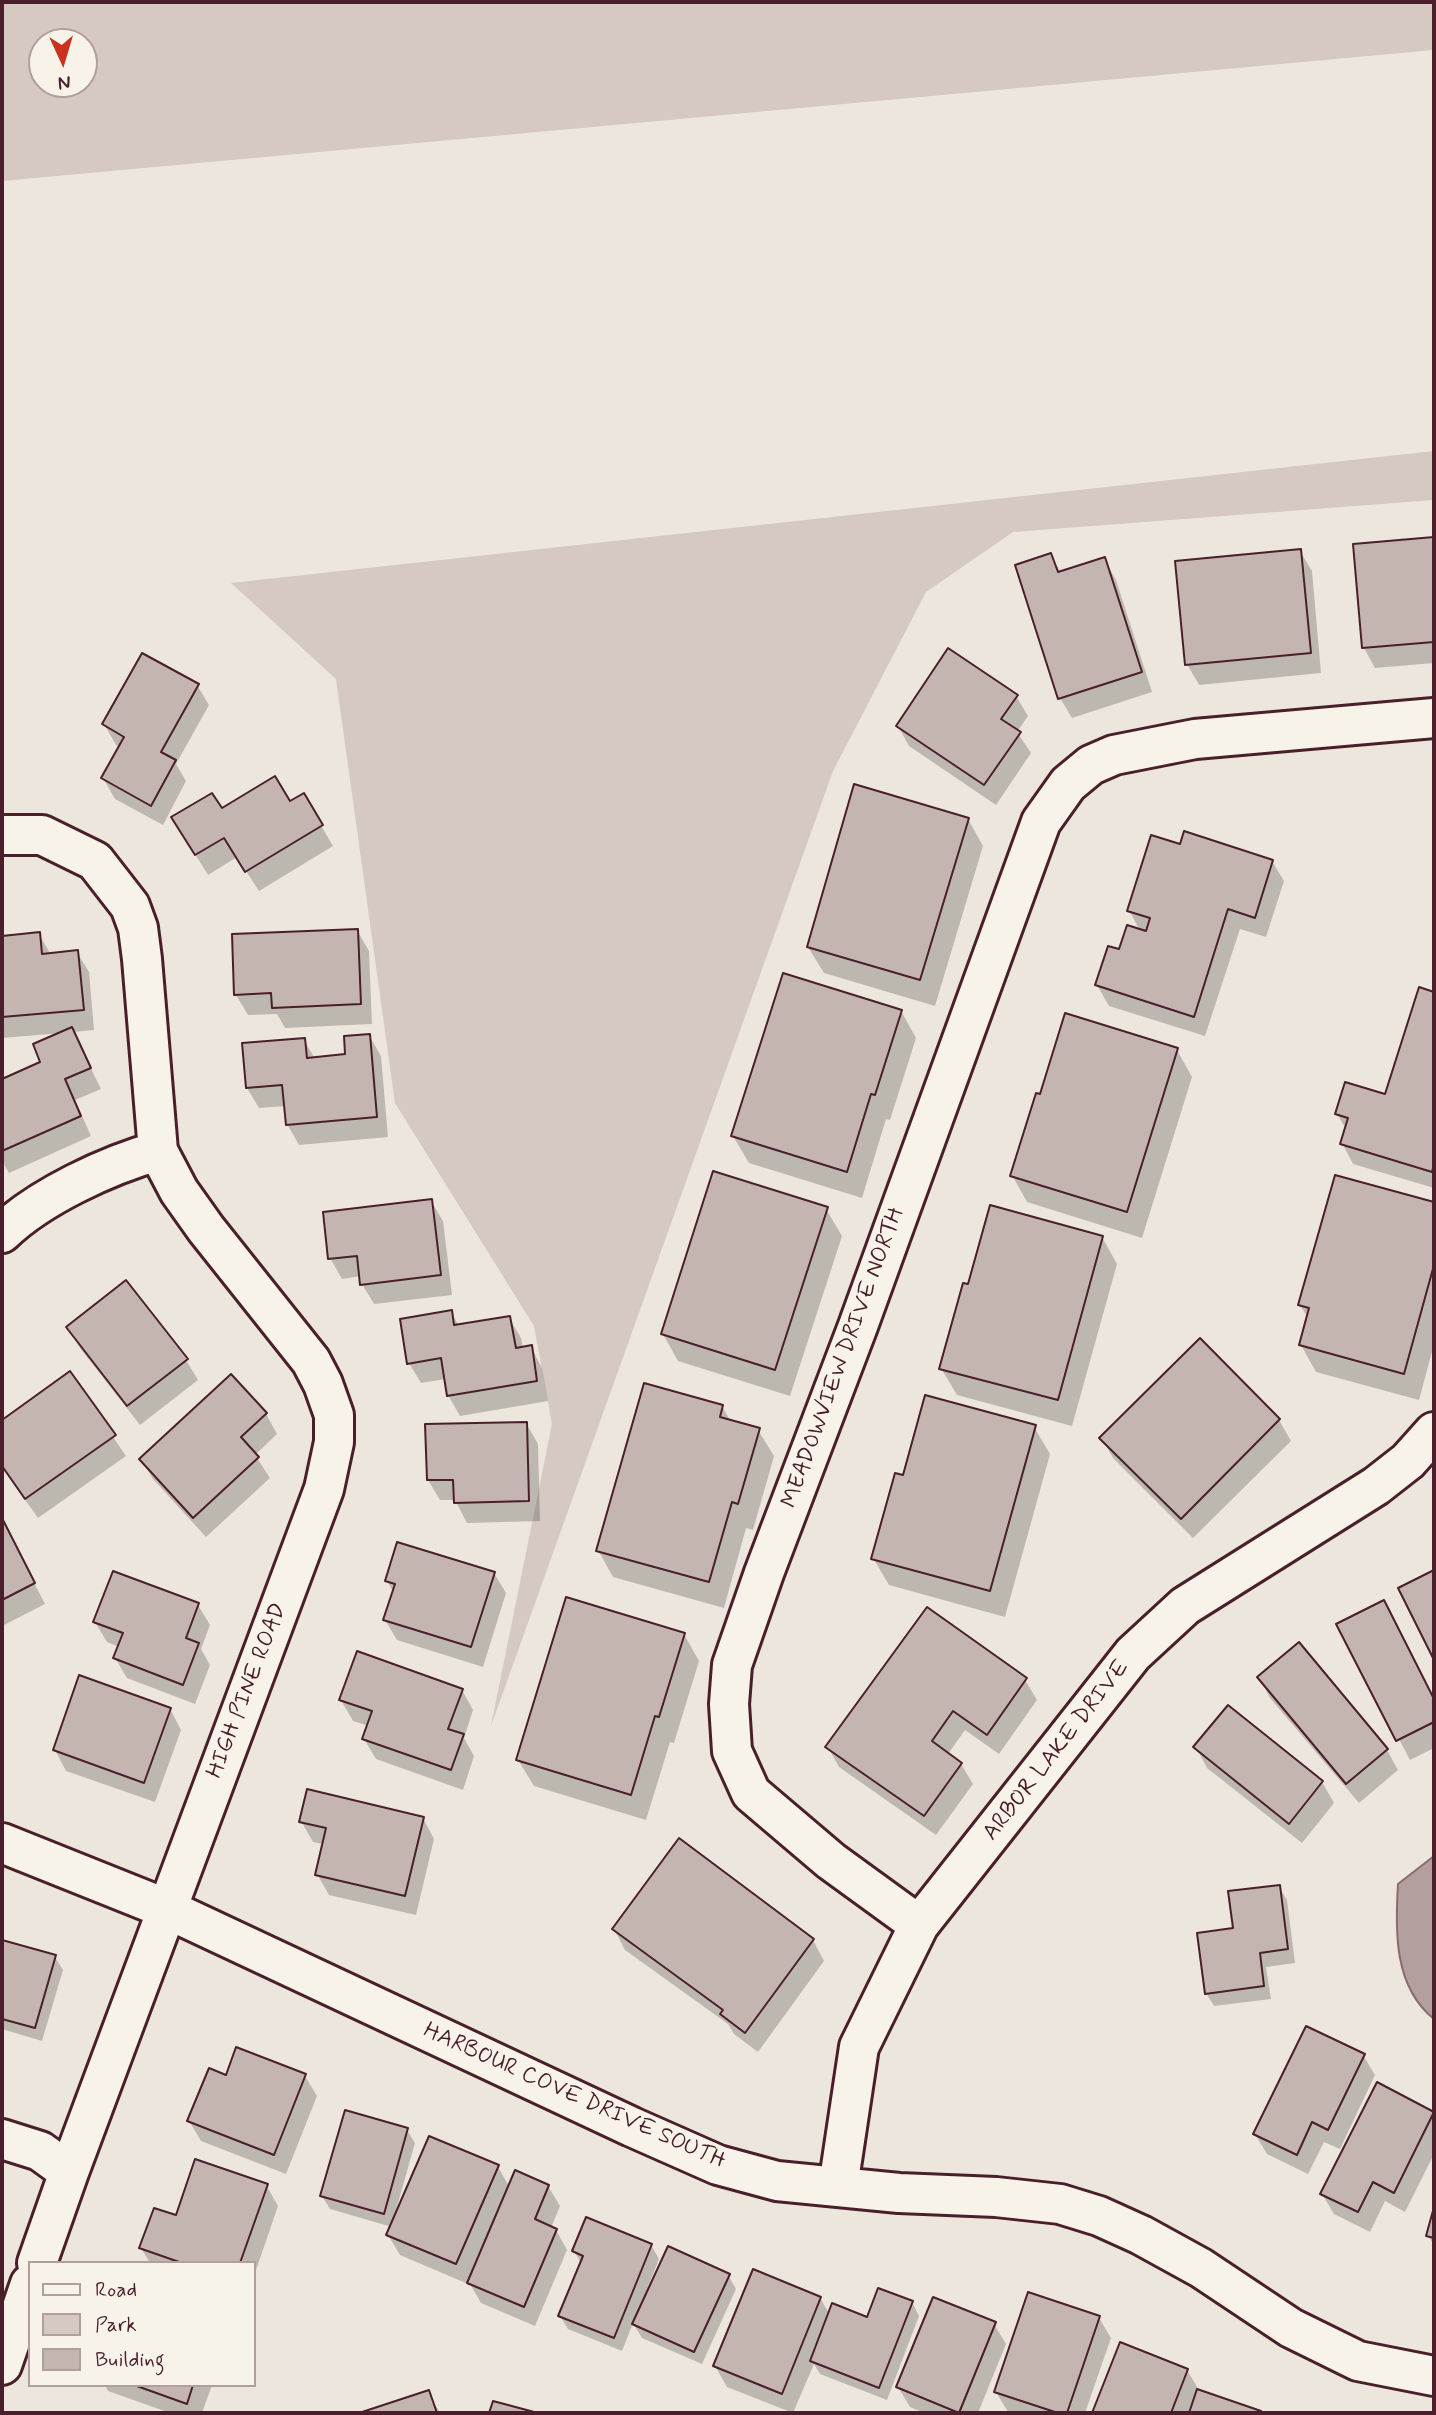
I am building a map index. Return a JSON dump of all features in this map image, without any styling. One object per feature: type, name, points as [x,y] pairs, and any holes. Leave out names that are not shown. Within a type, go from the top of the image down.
[{"type":"street","name":"MEADOWVIEW DRIVE NORTH","points":[[919,1925],[831,1861],[751,1793],[732,1751],[729,1704],[732,1665],[1041,822],[1068,784],[1091,765],[1114,755],[1195,739],[1434,718]]},
{"type":"street","points":[[2,835],[42,835],[95,861],[130,906],[138,928],[142,959],[158,1151],[126,1160],[64,1191],[15,1220],[2,1233]]},
{"type":"street","name":"HIGH PINE ROAD","points":[[38,2261],[324,1489],[334,1442],[334,1415],[311,1361],[206,1229],[179,1191],[158,1151]]},
{"type":"street","name":"ARBOR LAKE DRIVE","points":[[838,2187],[859,2047],[919,1925],[1142,1646],[1185,1606],[1376,1486],[1408,1461],[1434,1432]]},
{"type":"street","name":"HARBOUR COVE DRIVE SOUTH","points":[[2,1843],[167,1909],[718,2165],[777,2181],[1060,2204],[1099,2216],[1165,2248],[1291,2328],[1359,2361],[1434,2376]]},
{"type":"street","points":[[2,2139],[40,2151],[69,2172]]},
{"type":"street","points":[[2,2365],[28,2290]]},
{"type":"green space","points":[[2,2],[1434,2],[1434,50],[2,181]]},
{"type":"green space","points":[[1434,451],[1434,500],[1013,532],[926,592],[833,771],[491,1726],[552,1424],[534,1326],[395,1103],[336,679],[231,583]]},
{"type":"shaded area","points":[[1434,1856],[1434,2019],[1421,2006],[1404,1975],[1397,1921],[1398,1884]]},
{"type":"building","points":[[1434,537],[1434,642],[1362,648],[1353,544]]},
{"type":"building","points":[[1301,549],[1311,653],[1185,665],[1175,561]]},
{"type":"building","points":[[1051,553],[1058,572],[1105,557],[1142,672],[1058,699],[1015,565]]},
{"type":"building","points":[[948,648],[1018,695],[1001,719],[1021,732],[984,785],[896,726]]},
{"type":"building","points":[[142,653],[199,684],[161,752],[176,760],[151,806],[101,778],[124,737],[102,724]]},
{"type":"building","points":[[275,776],[290,801],[304,793],[323,825],[245,872],[224,838],[195,855],[171,817],[212,793],[222,808]]},
{"type":"building","points":[[854,784],[969,818],[920,980],[807,947]]},
{"type":"building","points":[[1184,831],[1273,860],[1255,918],[1228,909],[1194,1017],[1095,985],[1108,946],[1119,949],[1127,925],[1146,931],[1150,918],[1127,911],[1151,835],[1180,844]]},
{"type":"building","points":[[358,929],[361,1004],[272,1008],[271,993],[234,995],[232,934]]},
{"type":"building","points":[[40,932],[42,954],[78,950],[84,1010],[2,1017],[2,936]]},
{"type":"building","points":[[783,973],[902,1010],[875,1095],[871,1094],[847,1172],[731,1136]]},
{"type":"building","points":[[1419,987],[1434,992],[1432,1172],[1340,1144],[1348,1118],[1335,1114],[1345,1082],[1385,1094]]},
{"type":"building","points":[[1065,1013],[1178,1048],[1127,1212],[1010,1176],[1036,1093],[1040,1094]]},
{"type":"building","points":[[72,1027],[91,1068],[65,1079],[81,1116],[2,1151],[2,1079],[40,1062],[33,1044]]},
{"type":"building","points":[[370,1034],[377,1117],[286,1125],[282,1085],[246,1088],[242,1043],[305,1038],[307,1058],[345,1054],[344,1036]]},
{"type":"building","points":[[713,1171],[828,1207],[775,1370],[661,1334]]},
{"type":"building","points":[[1335,1175],[1434,1202],[1434,1265],[1404,1374],[1299,1345],[1309,1308],[1298,1305]]},
{"type":"building","points":[[432,1199],[441,1275],[360,1285],[357,1256],[328,1259],[323,1212]]},
{"type":"building","points":[[990,1205],[1103,1236],[1058,1400],[939,1369],[963,1283],[968,1284]]},
{"type":"building","points":[[126,1280],[188,1359],[127,1406],[66,1327]]},
{"type":"building","points":[[452,1310],[454,1325],[510,1316],[516,1348],[532,1345],[537,1381],[447,1396],[441,1358],[407,1364],[400,1319]]},
{"type":"building","points":[[1200,1338],[1280,1419],[1181,1519],[1099,1438]]},
{"type":"building","points":[[70,1371],[116,1435],[25,1499],[2,1466],[2,1420]]},
{"type":"building","points":[[231,1374],[267,1413],[241,1437],[259,1457],[193,1518],[139,1459]]},
{"type":"building","points":[[644,1383],[723,1405],[720,1417],[760,1428],[738,1504],[732,1502],[709,1582],[596,1551]]},
{"type":"building","points":[[925,1395],[1036,1425],[990,1591],[871,1559],[895,1473],[903,1475]]},
{"type":"building","points":[[527,1422],[529,1501],[454,1503],[453,1480],[427,1480],[425,1424]]},
{"type":"building","points":[[2,1518],[35,1583],[2,1600]]},
{"type":"building","points":[[397,1542],[495,1572],[471,1647],[383,1620],[395,1584],[385,1581]]},
{"type":"building","points":[[1434,1570],[1434,1660],[1398,1588]]},
{"type":"building","points":[[113,1571],[199,1603],[186,1638],[199,1643],[183,1685],[113,1658],[123,1633],[93,1622]]},
{"type":"building","points":[[566,1597],[685,1633],[659,1717],[655,1716],[631,1795],[516,1760]]},
{"type":"building","points":[[1384,1600],[1434,1699],[1434,1722],[1396,1741],[1336,1624]]},
{"type":"building","points":[[927,1607],[1027,1678],[987,1735],[953,1711],[932,1741],[962,1763],[924,1816],[825,1747]]},
{"type":"building","points":[[1299,1642],[1388,1749],[1346,1784],[1257,1677]]},
{"type":"building","points":[[357,1651],[463,1689],[448,1729],[464,1734],[451,1770],[362,1739],[372,1711],[339,1700]]},
{"type":"building","points":[[79,1675],[171,1708],[144,1783],[53,1750]]},
{"type":"building","points":[[1228,1705],[1323,1781],[1289,1824],[1193,1747]]},
{"type":"building","points":[[307,1789],[424,1817],[405,1896],[315,1875],[326,1828],[299,1822]]},
{"type":"building","points":[[679,1838],[814,1939],[745,2033],[720,2014],[723,2010],[612,1929]]},
{"type":"building","points":[[1280,1885],[1288,1949],[1260,1953],[1264,1986],[1205,1994],[1197,1933],[1233,1928],[1228,1891]]},
{"type":"building","points":[[2,1940],[56,1955],[35,2028],[2,2019]]},
{"type":"building","points":[[1306,2026],[1365,2054],[1328,2130],[1312,2122],[1297,2155],[1253,2134]]},
{"type":"building","points":[[236,2047],[306,2074],[274,2155],[187,2121],[209,2068],[226,2075]]},
{"type":"building","points":[[1377,2082],[1434,2112],[1394,2193],[1373,2182],[1358,2212],[1320,2194]]},
{"type":"building","points":[[345,2110],[408,2128],[384,2214],[320,2196]]},
{"type":"building","points":[[429,2136],[499,2165],[456,2264],[386,2235]]},
{"type":"building","points":[[195,2159],[268,2184],[241,2261],[176,2261],[139,2248],[154,2208],[176,2215]]},
{"type":"building","points":[[515,2170],[549,2185],[535,2219],[557,2229],[524,2307],[467,2283]]},
{"type":"building","points":[[1434,2207],[1434,2238],[1426,2236]]},
{"type":"building","points":[[586,2217],[652,2244],[614,2338],[558,2316],[583,2256],[572,2251]]},
{"type":"building","points":[[668,2246],[730,2274],[694,2352],[632,2324]]},
{"type":"building","points":[[753,2269],[821,2297],[782,2394],[713,2366]]},
{"type":"building","points":[[878,2288],[913,2301],[879,2388],[810,2361],[832,2303],[867,2317]]},
{"type":"building","points":[[1028,2292],[1100,2316],[1067,2413],[1058,2413],[994,2392]]},
{"type":"building","points":[[933,2297],[996,2322],[959,2413],[896,2387]]},
{"type":"building","points":[[1120,2342],[1188,2369],[1171,2413],[1092,2413]]},
{"type":"building","points":[[140,2387],[192,2387],[187,2404]]},
{"type":"building","points":[[1197,2389],[1261,2411],[1261,2413],[1189,2413]]},
{"type":"building","points":[[429,2390],[437,2413],[359,2413]]},
{"type":"building","points":[[493,2401],[538,2413],[489,2413]]}]
